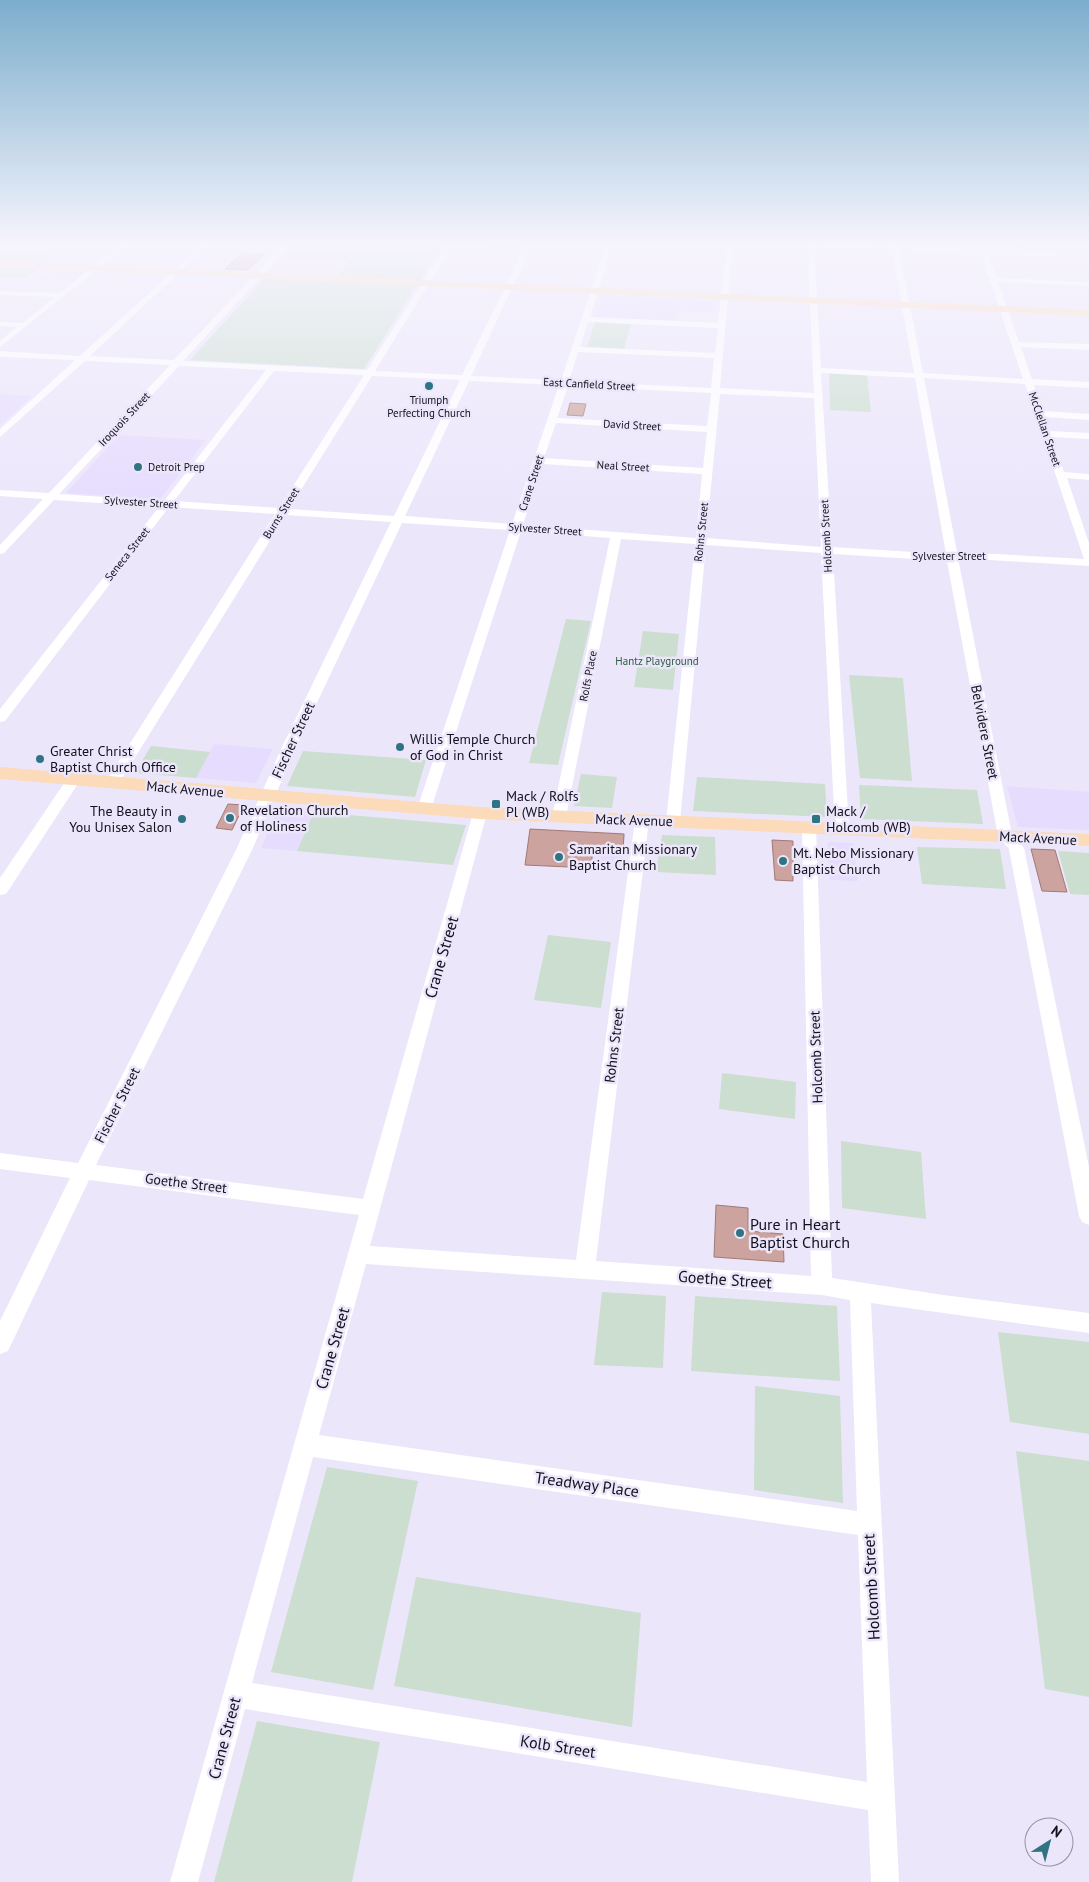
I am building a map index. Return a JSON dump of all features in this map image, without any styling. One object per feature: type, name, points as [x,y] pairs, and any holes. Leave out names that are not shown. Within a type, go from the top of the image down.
[{"type":"main road","name":"Mack Avenue","points":[[0,773],[480,813],[1089,840]]},
{"type":"street","points":[[0,345],[18,331]]},
{"type":"street","points":[[0,434],[112,331]]},
{"type":"street","name":"Iroquois Street","points":[[0,551],[206,331]]},
{"type":"street","name":"Burns Street","points":[[112,782],[397,331]]},
{"type":"street","name":"Fischer Street","points":[[0,1344],[244,850],[397,519],[488,331]]},
{"type":"street","name":"Crane Street","points":[[424,809],[581,331]]},
{"type":"street","name":"Rohns Street","points":[[673,822],[722,331]]},
{"type":"street","name":"Holcomb Street","points":[[815,331],[842,829]]},
{"type":"street","name":"Belvidere Street","points":[[910,331],[1005,836],[1016,848],[1089,1216]]},
{"type":"street","name":"McClellan Street","points":[[1011,331],[1089,559]]},
{"type":"street","points":[[1015,344],[1089,348]]},
{"type":"street","points":[[575,349],[719,356]]},
{"type":"street","name":"East Canfield Street","points":[[0,354],[818,396]]},
{"type":"street","name":"Seneca Street","points":[[0,718],[272,368]]},
{"type":"street","points":[[817,370],[1089,385]]},
{"type":"street","points":[[1040,414],[1089,417]]},
{"type":"street","name":"David Street","points":[[552,420],[712,429]]},
{"type":"street","points":[[1046,434],[1089,436]]},
{"type":"street","name":"Neal Street","points":[[538,461],[707,471]]},
{"type":"street","points":[[1060,475],[1089,477]]},
{"type":"street","name":"Sylvester Street","points":[[0,493],[516,527],[827,550],[940,557],[962,554],[1089,563]]},
{"type":"street","points":[[1076,521],[1089,522]]},
{"type":"street","name":"Rolfs Place","points":[[559,817],[616,535]]},
{"type":"street","points":[[0,890],[74,780]]},
{"type":"street","name":"Crane Street","points":[[184,1882],[480,813]]},
{"type":"street","name":"Rohns Street","points":[[585,1269],[642,820]]},
{"type":"street","name":"Holcomb Street","points":[[809,828],[822,1286]]},
{"type":"street","name":"Goethe Street","points":[[0,1161],[371,1208]]},
{"type":"street","name":"Goethe Street","points":[[358,1254],[822,1286],[1089,1323]]},
{"type":"street","name":"Holcomb Street","points":[[860,1292],[868,1524],[885,1882]]},
{"type":"street","name":"Treadway Place","points":[[305,1444],[868,1524]]},
{"type":"street","name":"Kolb Street","points":[[236,1694],[881,1798]]},
{"type":"shaded area","points":[[0,394],[32,396],[0,425]]},
{"type":"shaded area","name":"Detroit Prep","points":[[119,435],[206,440],[160,499],[66,493]]},
{"type":"shaded area","points":[[214,744],[273,749],[256,783],[196,778]]},
{"type":"shaded area","points":[[1007,786],[1089,792],[1089,830],[1018,827]]},
{"type":"shaded area","points":[[278,809],[314,812],[297,851],[261,848]]},
{"type":"shaded area","points":[[594,831],[626,833],[620,871],[593,870]]},
{"type":"shaded area","points":[[828,842],[853,843],[858,881],[830,880]]},
{"type":"green space","points":[[217,331],[388,331],[364,369],[190,360]]},
{"type":"green space","points":[[592,331],[629,331],[624,349],[587,347]]},
{"type":"green space","points":[[829,373],[867,375],[871,412],[830,410]]},
{"type":"green space","points":[[566,619],[591,621],[558,765],[529,763]]},
{"type":"green space","name":"Hantz Playground","points":[[643,631],[679,634],[673,690],[634,687]]},
{"type":"green space","points":[[849,675],[903,678],[912,781],[860,778]]},
{"type":"green space","points":[[151,746],[210,752],[196,778],[135,773]]},
{"type":"green space","points":[[303,751],[426,760],[415,797],[287,786]]},
{"type":"green space","points":[[581,774],[617,777],[612,808],[574,806]]},
{"type":"green space","points":[[697,777],[825,784],[827,817],[693,811]]},
{"type":"green space","points":[[859,785],[977,790],[983,824],[861,819]]},
{"type":"green space","points":[[314,812],[466,825],[453,865],[297,851]]},
{"type":"green space","points":[[662,835],[715,837],[716,875],[656,872]]},
{"type":"green space","points":[[917,847],[1000,849],[1006,889],[922,884]]},
{"type":"green space","points":[[1058,851],[1089,853],[1089,895],[1070,894]]},
{"type":"green space","points":[[548,935],[611,942],[601,1008],[534,1000]]},
{"type":"green space","points":[[722,1073],[796,1082],[795,1119],[719,1109]]},
{"type":"green space","points":[[841,1141],[921,1152],[926,1219],[842,1208]]},
{"type":"green space","points":[[602,1292],[666,1296],[663,1368],[594,1365]]},
{"type":"green space","points":[[695,1296],[837,1306],[840,1381],[691,1371]]},
{"type":"green space","points":[[998,1332],[1089,1342],[1089,1434],[1010,1422]]},
{"type":"green space","points":[[755,1386],[840,1396],[843,1503],[754,1490]]},
{"type":"green space","points":[[1016,1451],[1089,1461],[1089,1697],[1045,1689]]},
{"type":"green space","points":[[327,1467],[418,1481],[373,1690],[271,1672]]},
{"type":"green space","points":[[416,1577],[641,1613],[632,1727],[394,1686]]},
{"type":"green space","points":[[257,1721],[380,1742],[352,1882],[214,1882]]},
{"type":"building","points":[[570,403],[586,404],[583,416],[567,415]]},
{"type":"building","name":"Revelation Church of Holiness","points":[[228,804],[244,805],[232,830],[216,828]]},
{"type":"building","name":"Samaritan Missionary Baptist Church","points":[[530,829],[624,834],[623,850],[593,848],[591,868],[525,865]]},
{"type":"building","name":"Mt. Nebo Missionary Baptist Church","points":[[772,840],[793,841],[793,881],[775,880]]},
{"type":"building","points":[[1031,849],[1055,850],[1067,892],[1042,891]]},
{"type":"building","name":"Pure in Heart Baptist Church","points":[[716,1205],[748,1208],[748,1231],[783,1234],[784,1262],[714,1257]]},
{"type":"place","name":"Triumph Perfecting Church","points":[[429,386]]},
{"type":"place","name":"Detroit Prep","points":[[138,467]]},
{"type":"place","name":"Willis Temple Church of God in Christ","points":[[400,747]]},
{"type":"place","name":"Greater Christ Baptist Church Office","points":[[40,759]]},
{"type":"place","name":"Mack / Rolfs Pl (WB)","points":[[496,804]]},
{"type":"place","name":"Revelation Church of Holiness","points":[[230,818]]},
{"type":"place","name":"The Beauty in You Unisex Salon","points":[[182,819]]},
{"type":"place","name":"Mack / Holcomb (WB)","points":[[816,819]]},
{"type":"place","name":"Samaritan Missionary Baptist Church","points":[[559,857]]},
{"type":"place","name":"Mt. Nebo Missionary Baptist Church","points":[[783,861]]},
{"type":"place","name":"Pure in Heart Baptist Church","points":[[740,1233]]}]
